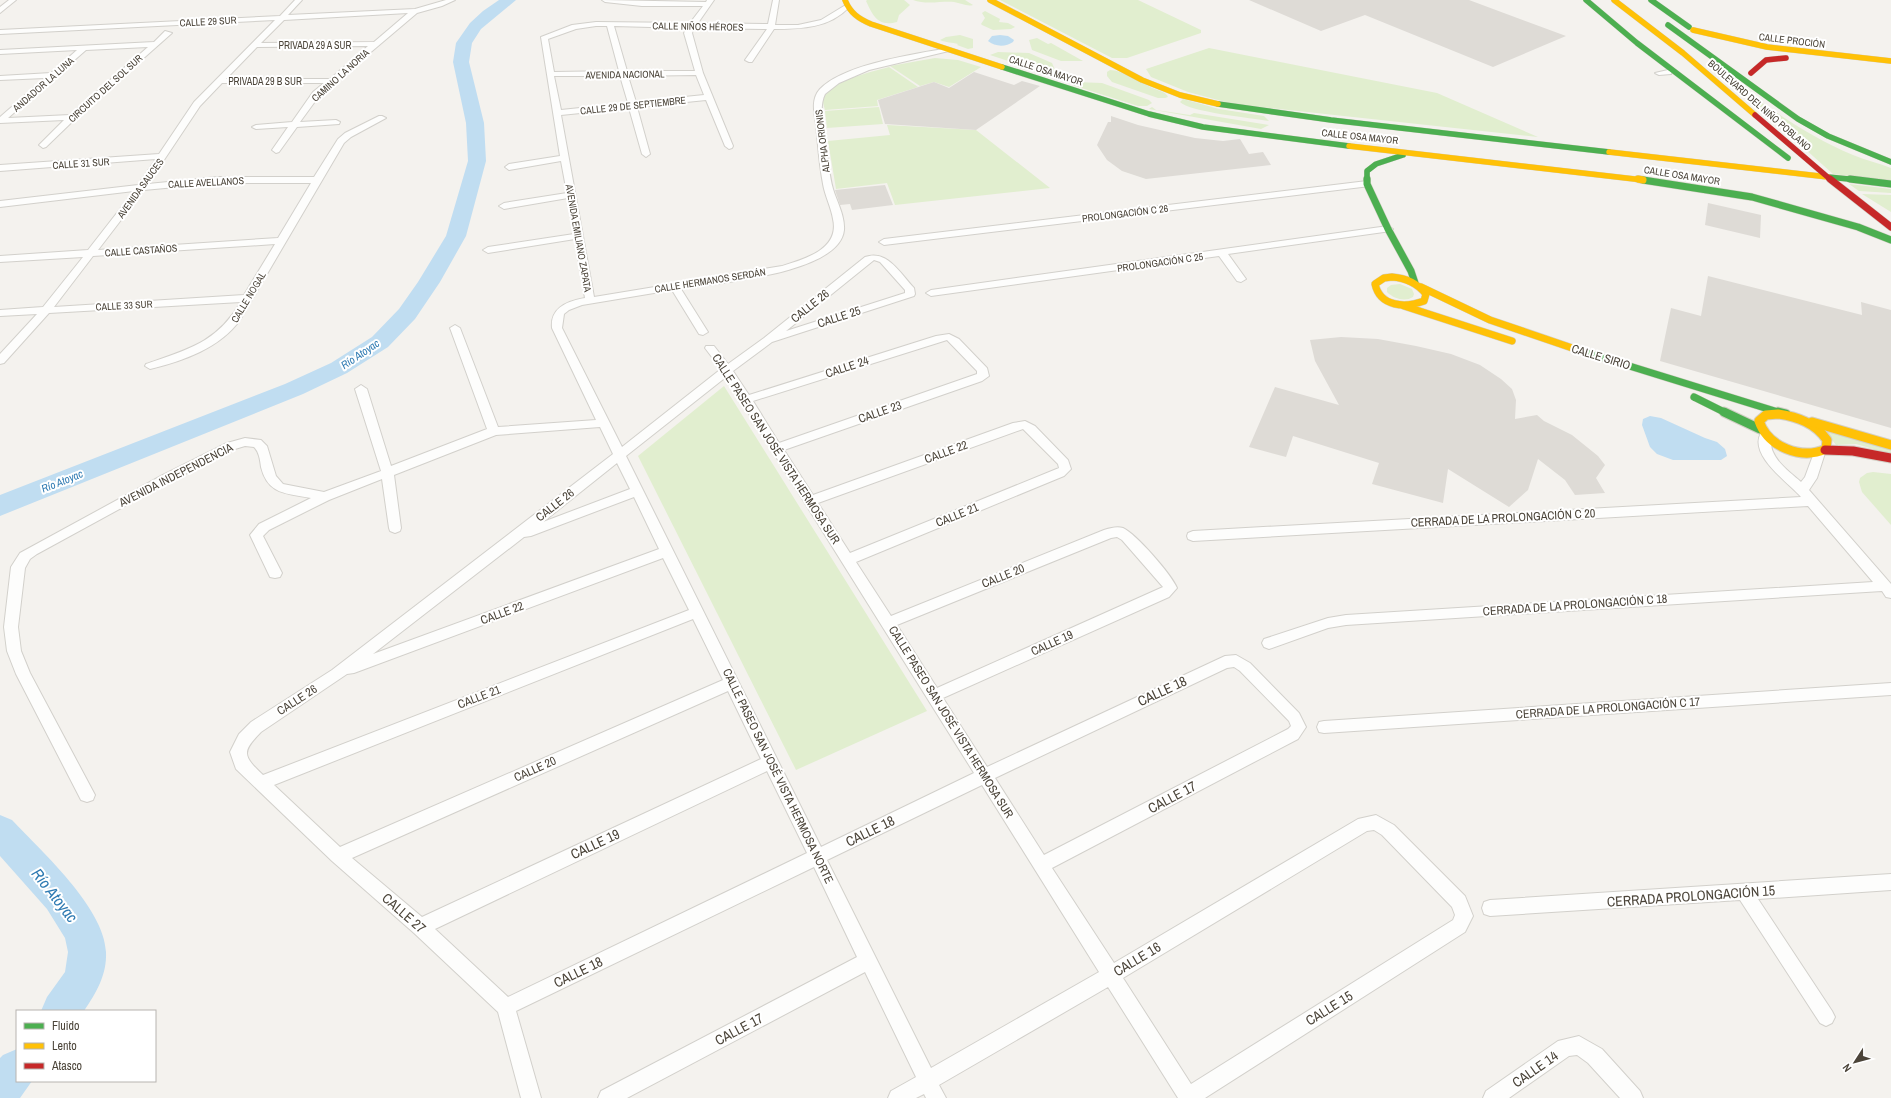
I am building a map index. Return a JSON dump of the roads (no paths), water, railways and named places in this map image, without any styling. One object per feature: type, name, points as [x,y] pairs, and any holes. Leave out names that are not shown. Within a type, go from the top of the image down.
[{"type":"street","points":[[0,11],[13,0]]},
{"type":"street","name":"AVENIDA SAUCES","points":[[0,361],[46,310],[90,254],[138,191],[197,104],[299,0]]},
{"type":"street","name":"CALLE 29 SUR","points":[[0,32],[415,11],[440,6],[452,0]]},
{"type":"street","points":[[605,0],[643,2],[709,2]]},
{"type":"street","points":[[749,60],[771,28],[776,0]]},
{"type":"street","name":"CALLE OSA MAYOR","points":[[990,0],[1142,80],[1160,88],[1206,101],[1266,112],[1477,138],[1891,184]]},
{"type":"street","points":[[1586,0],[1765,147],[1794,163],[1828,178]]},
{"type":"street","points":[[1597,0],[1605,15]]},
{"type":"street","name":"BOULEVARD DEL NIÑO POBLANO","points":[[1614,0],[1684,53],[1828,178],[1891,227]]},
{"type":"street","points":[[1651,0],[1712,44]]},
{"type":"street","points":[[634,12],[643,2]]},
{"type":"street","points":[[709,2],[691,26],[688,34],[699,73],[729,146]]},
{"type":"street","name":"CALLE NIÑOS HÉROES","points":[[546,37],[586,25],[610,24],[771,28],[798,27],[817,24],[829,19],[845,3]]},
{"type":"street","name":"CALLE OSA MAYOR","points":[[845,3],[855,16],[870,24],[1149,114],[1203,127],[1327,144],[1631,178],[1752,197],[1858,227],[1891,240]]},
{"type":"street","name":"CAMINO LA NORIA","points":[[276,150],[316,94],[415,11]]},
{"type":"street","name":"BOULEVARD DEL NIÑO POBLANO","points":[[1658,18],[1798,119],[1828,136],[1891,160]]},
{"type":"street","points":[[610,24],[646,154]]},
{"type":"street","name":"CALLE PROCIÓN","points":[[1693,30],[1753,47],[1785,52],[1891,61]]},
{"type":"street","name":"CIRCUITO DEL SOL SUR","points":[[43,145],[72,117],[168,33]]},
{"type":"street","name":"AVENIDA EMILIANO ZAPATA","points":[[546,37],[544,40],[590,300],[568,306],[560,312],[556,320],[557,328],[619,454]]},
{"type":"street","points":[[0,52],[154,44]]},
{"type":"street","name":"PRIVADA 29 A SUR","points":[[256,45],[374,44]]},
{"type":"street","name":"ANDADOR LA LUNA","points":[[0,121],[85,47]]},
{"type":"street","name":"ALPHA ORIONIS","points":[[827,249],[839,232],[827,183],[818,108],[820,94],[832,84],[852,74],[949,50]]},
{"type":"street","name":"CALLE PROCIÓN","points":[[1751,73],[1759,62],[1773,57],[1891,67]]},
{"type":"street","points":[[1659,73],[1668,72]]},
{"type":"street","name":"AVENIDA NACIONAL","points":[[551,74],[699,73]]},
{"type":"street","points":[[0,78],[54,75]]},
{"type":"street","name":"PRIVADA 29 B SUR","points":[[221,81],[332,81]]},
{"type":"street","points":[[1770,87],[1805,112],[1891,160]]},
{"type":"street","name":"CALLE 29 DE SEPTIEMBRE","points":[[557,113],[709,97]]},
{"type":"street","points":[[1256,134],[1278,132],[1285,125],[1279,117],[1266,112]]},
{"type":"street","points":[[0,121],[72,117]]},
{"type":"street","name":"CALLE NOGAL","points":[[150,366],[215,341],[226,331],[235,320],[314,184],[341,141],[348,135],[382,118]]},
{"type":"street","points":[[1327,144],[1315,139],[1308,129],[1318,122],[1331,120]]},
{"type":"street","points":[[256,127],[336,122]]},
{"type":"street","points":[[1477,138],[1490,143],[1499,152],[1493,162]]},
{"type":"street","points":[[1404,306],[1416,305],[1424,301],[1426,294],[1418,285],[1415,270],[1388,229],[1367,184],[1368,171],[1376,164],[1394,157],[1417,153]]},
{"type":"street","points":[[1627,155],[1610,156],[1603,163],[1613,172],[1631,178]]},
{"type":"street","name":"CALLE 31 SUR","points":[[0,168],[162,156]]},
{"type":"street","points":[[509,167],[565,158]]},
{"type":"street","points":[[1734,167],[1752,162],[1756,159]]},
{"type":"street","name":"CALLE AVELLANOS","points":[[0,204],[138,191],[314,184]]},
{"type":"street","name":"PROLONGACIÓN C 26","points":[[884,242],[1367,184]]},
{"type":"street","name":"CALLE AVELLANOS","points":[[0,208],[138,191]]},
{"type":"street","points":[[504,206],[572,195]]},
{"type":"street","name":"PROLONGACIÓN C 25","points":[[931,293],[1388,229]]},
{"type":"street","points":[[488,250],[578,236]]},
{"type":"street","name":"CALLE CASTAÑOS","points":[[0,259],[281,241]]},
{"type":"street","name":"CALLE HERMANOS SERDÁN","points":[[590,300],[783,269],[806,262],[827,249]]},
{"type":"street","points":[[1222,253],[1241,279]]},
{"type":"street","name":"CALLE 26","points":[[238,752],[244,739],[256,727],[336,674],[515,537],[619,454],[768,340],[868,260],[874,257],[884,260],[910,290],[910,294]]},
{"type":"street","name":"CALLE SIRIO","points":[[1404,306],[1391,303],[1381,297],[1375,288],[1376,284],[1384,278],[1400,278],[1418,285],[1490,320],[1551,345],[1803,419]]},
{"type":"street","points":[[674,286],[703,332]]},
{"type":"street","name":"CALLE 25","points":[[768,340],[910,294]]},
{"type":"street","name":"CALLE 33 SUR","points":[[0,313],[248,298]]},
{"type":"street","points":[[1404,306],[1519,344]]},
{"type":"street","points":[[454,328],[494,431]]},
{"type":"street","name":"CALLE 23","points":[[776,448],[984,376],[983,370],[955,341],[949,337]]},
{"type":"street","name":"CALLE 24","points":[[745,400],[940,338],[949,337]]},
{"type":"street","name":"CALLE PASEO SAN JOSÉ VISTA HERMOSA SUR","points":[[710,348],[727,370],[1189,1097]]},
{"type":"street","points":[[361,389],[387,472],[394,528]]},
{"type":"street","points":[[1683,394],[1714,405],[1762,432],[1781,447],[1791,451],[1806,454],[1822,451],[1854,451],[1891,458]]},
{"type":"street","points":[[1786,414],[1766,415],[1759,421],[1768,455],[1780,470],[1812,501],[1888,590]]},
{"type":"street","points":[[1802,490],[1813,474],[1822,451],[1828,445],[1828,440],[1824,435],[1812,424],[1803,419]]},
{"type":"street","points":[[1803,419],[1891,445]]},
{"type":"street","points":[[275,572],[256,535],[264,527],[325,497],[494,431],[604,423]]},
{"type":"street","name":"CALLE 22","points":[[810,501],[1017,426],[1025,425],[1031,429],[1064,463],[1066,469]]},
{"type":"street","name":"AVENIDA INDEPENDENCIA","points":[[87,795],[23,674],[14,651],[11,621],[20,561],[32,551],[165,479],[231,446],[245,442],[257,443],[263,449],[270,477],[278,487],[325,497]]},
{"type":"street","name":"CALLE PASEO SAN JOSÉ VISTA HERMOSA NORTE","points":[[619,454],[936,1098]]},
{"type":"street","name":"CALLE 21","points":[[847,560],[1060,473],[1066,469]]},
{"type":"street","points":[[515,537],[638,491]]},
{"type":"street","name":"CERRADA DE LA PROLONGACIÓN C 20","points":[[1193,536],[1812,501]]},
{"type":"street","name":"CALLE 19","points":[[934,696],[1157,596],[1170,588],[1167,581],[1127,537],[1119,532]]},
{"type":"street","name":"CALLE 20","points":[[888,623],[1109,533],[1119,532]]},
{"type":"street","name":"CALLE 22","points":[[336,674],[667,551]]},
{"type":"street","name":"CERRADA DE LA PROLONGACIÓN C 18","points":[[1269,643],[1328,623],[1346,620],[1888,590]]},
{"type":"street","name":"CALLE 21","points":[[261,783],[697,612]]},
{"type":"street","name":"CALLE 17","points":[[1042,865],[1294,734],[1299,726],[1294,717],[1245,668],[1236,661]]},
{"type":"street","name":"CALLE 18","points":[[506,1007],[1224,662],[1236,661]]},
{"type":"street","name":"CALLE 20","points":[[338,856],[732,683]]},
{"type":"street","name":"CERRADA DE LA PROLONGACIÓN C 17","points":[[1324,727],[1891,689]]},
{"type":"street","name":"CALLE 27","points":[[238,752],[241,764],[338,856],[420,927],[506,1007]]},
{"type":"street","name":"CALLE 19","points":[[420,927],[771,762]]},
{"type":"street","name":"CALLE 15","points":[[1189,1097],[1459,926],[1464,916],[1459,902],[1388,830],[1376,822]]},
{"type":"street","name":"CALLE 16","points":[[898,1098],[1111,975],[1364,824],[1376,822]]},
{"type":"street","name":"CERRADA PROLONGACIÓN 15","points":[[1490,908],[1891,882]]},
{"type":"street","points":[[1745,892],[1826,1017]]},
{"type":"street","name":"CALLE 17","points":[[608,1098],[869,960]]},
{"type":"street","points":[[506,1007],[531,1098]]},
{"type":"street","name":"CALLE 14","points":[[1493,1098],[1565,1048],[1579,1045],[1595,1056],[1633,1098]]},
{"type":"water","points":[[992,36],[1008,36],[1014,40],[1010,44],[1000,46],[988,41]]},
{"type":"water","points":[[1650,416],[1661,418],[1717,442],[1725,449],[1727,456],[1721,460],[1673,460],[1657,454],[1650,447],[1642,425],[1643,419]]},
{"type":"waterway","name":"Río Atoyac","points":[[0,506],[294,389],[339,368],[380,342],[407,314],[429,282],[456,236],[468,198],[477,161],[475,123],[461,62],[464,43],[475,26],[488,14],[509,0]]},
{"type":"waterway","name":"Río Atoyac","points":[[0,831],[60,897],[82,931],[87,952],[83,979],[62,1010]]},
{"type":"waterway","name":"Río Atoyac","points":[[0,1090],[16,1070]]}]
